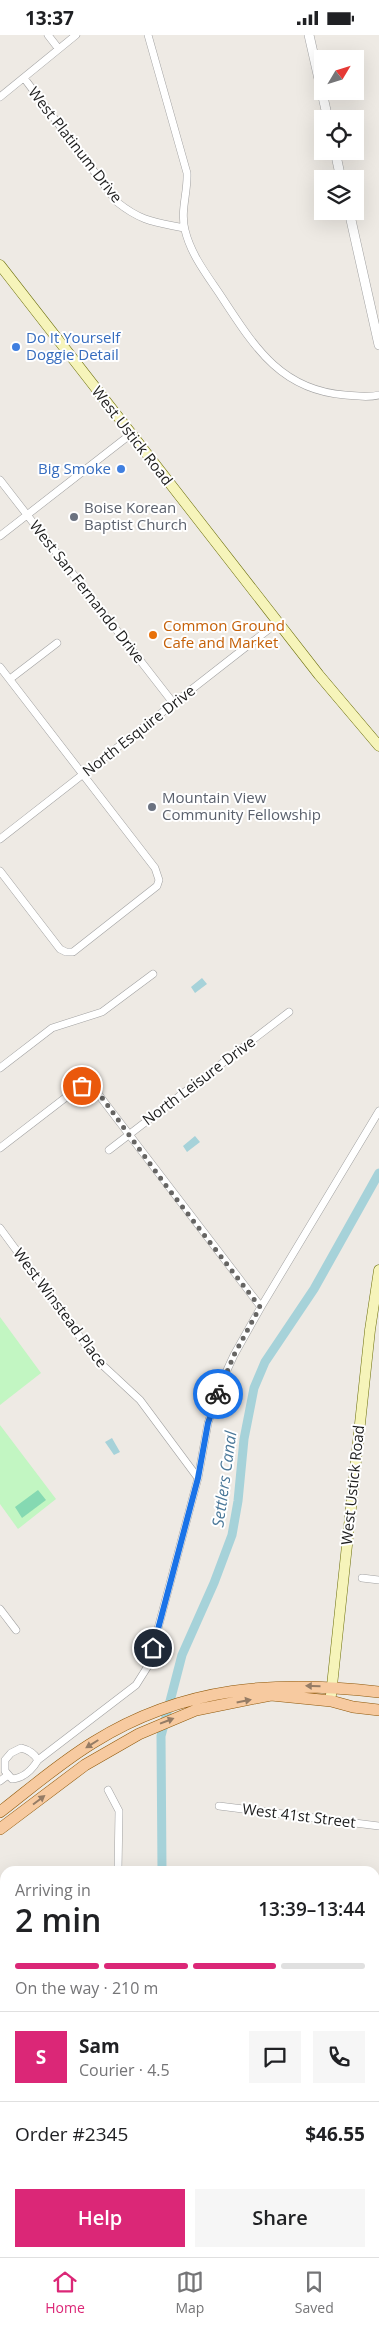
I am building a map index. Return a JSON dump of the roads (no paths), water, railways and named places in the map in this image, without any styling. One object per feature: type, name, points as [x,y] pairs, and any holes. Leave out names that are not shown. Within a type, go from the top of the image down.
[{"type":"main road","name":"West Ustick Road","points":[[0,265],[278,622],[379,746]]},
{"type":"main road","name":"West Ustick Road","points":[[331,1701],[331,1687],[374,1336],[379,1270]]},
{"type":"main road","points":[[0,1829],[85,1765],[139,1734],[222,1692],[278,1686],[331,1687],[379,1692]]},
{"type":"main road","points":[[0,1811],[96,1741],[135,1721],[194,1705],[271,1695],[331,1701],[353,1707],[379,1710]]},
{"type":"street","points":[[48,35],[58,48]]},
{"type":"street","points":[[0,97],[76,35]]},
{"type":"street","points":[[148,35],[187,173],[187,187],[183,209],[184,228],[195,256],[260,353],[282,374],[307,387],[332,394],[366,397],[379,395]]},
{"type":"street","points":[[309,35],[326,110]]},
{"type":"street","name":"West Platinum Drive","points":[[24,78],[117,202],[134,215],[150,221],[184,228]]},
{"type":"street","points":[[351,220],[379,345]]},
{"type":"street","points":[[0,536],[131,434]]},
{"type":"street","name":"West San Fernando Drive","points":[[0,480],[174,703]]},
{"type":"street","name":"North Esquire Drive","points":[[0,839],[278,622]]},
{"type":"street","points":[[10,679],[57,643]]},
{"type":"street","points":[[0,667],[155,868],[159,880],[156,885],[73,952],[66,953],[60,949],[0,871]]},
{"type":"street","points":[[0,1068],[52,1028],[102,1012],[153,974]]},
{"type":"street","name":"North Leisure Drive","points":[[109,1150],[290,1012]]},
{"type":"street","points":[[1,1145],[78,1088],[87,1084],[95,1088],[260,1307]]},
{"type":"street","points":[[38,1760],[27,1749],[17,1749],[5,1759],[4,1765],[12,1779],[21,1778],[33,1769],[38,1760],[136,1685],[148,1666],[198,1478],[208,1423],[222,1381],[260,1307],[379,1111]]},
{"type":"street","name":"West Winstead Place","points":[[0,1228],[97,1360],[140,1400],[198,1478]]},
{"type":"street","points":[[362,1578],[379,1580]]},
{"type":"street","points":[[0,1609],[16,1630]]},
{"type":"street","points":[[0,1781],[8,1775]]},
{"type":"street","points":[[108,1790],[119,1811],[118,1866]]},
{"type":"street","name":"West 41st Street","points":[[219,1806],[379,1825]]},
{"type":"water","points":[[202,978],[207,984],[195,993],[191,987]]},
{"type":"water","points":[[195,1136],[200,1142],[187,1152],[183,1146]]},
{"type":"water","points":[[112,1438],[120,1452],[114,1455],[105,1442]]},
{"type":"waterway","name":"Settlers Canal","points":[[162,1866],[161,1736],[182,1655],[214,1583],[232,1535],[238,1501],[244,1439],[254,1388],[265,1362],[314,1289],[379,1173]]},
{"type":"place","name":"Do It Yourself Doggie Detail","points":[[16,347]]},
{"type":"place","name":"Big Smoke","points":[[121,469]]},
{"type":"place","name":"Boise Korean Baptist Church","points":[[74,517]]},
{"type":"place","name":"Common Ground Cafe and Market","points":[[153,635]]},
{"type":"place","name":"Mountain View Community Fellowship","points":[[152,807]]}]
